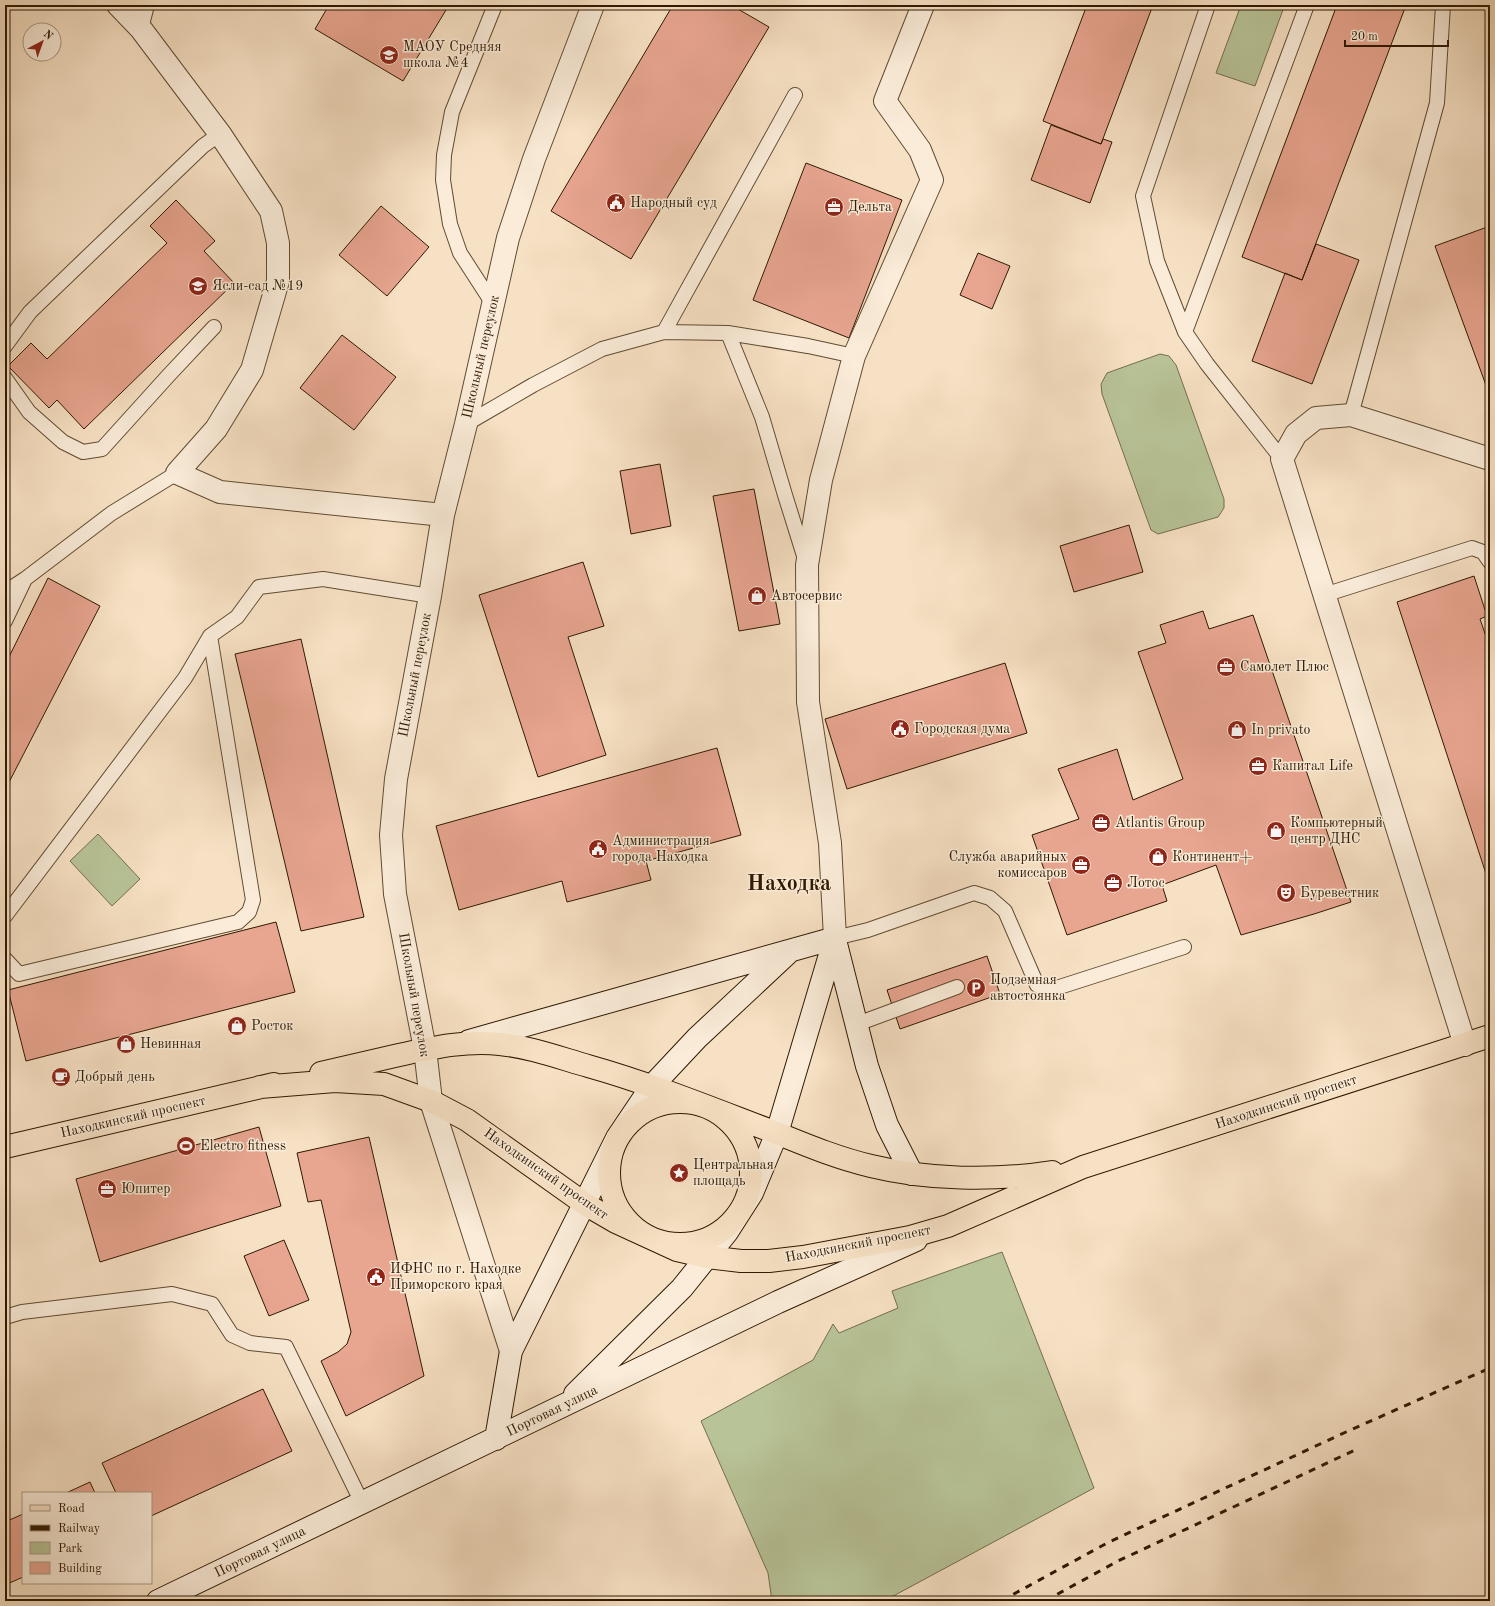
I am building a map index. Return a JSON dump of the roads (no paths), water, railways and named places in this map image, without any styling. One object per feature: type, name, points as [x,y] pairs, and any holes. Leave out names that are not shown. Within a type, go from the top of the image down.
[{"type":"main road","name":"Находкинский проспект","points":[[260,1087],[335,1081],[384,1084],[431,1101],[467,1120],[585,1204],[616,1222],[646,1236],[677,1250],[707,1258],[741,1261],[769,1261],[803,1257],[910,1237],[948,1226],[1082,1167],[1490,1036]]},
{"type":"main road","name":"Находкинский проспект","points":[[5,1147],[260,1087],[462,1043],[500,1044],[539,1052],[614,1073],[777,1133],[837,1157],[872,1167],[912,1174],[968,1177],[1021,1177],[1082,1167]]},
{"type":"main road","points":[[671,1101],[694,1102],[715,1110],[733,1124],[746,1142],[752,1164],[751,1187],[744,1208],[730,1226],[711,1238],[690,1244],[667,1244],[646,1236],[628,1222],[615,1203],[609,1182],[609,1160],[617,1138],[631,1120],[649,1108],[671,1101]]},
{"type":"street","points":[[118,5],[141,29],[220,134],[271,212],[278,243],[278,281],[252,370],[216,429],[177,472],[220,492],[443,515]]},
{"type":"street","name":"Школьный переулок","points":[[511,1351],[431,1101],[425,1050],[395,894],[392,835],[396,779],[430,596],[443,515],[466,424],[508,238],[534,159],[593,5]]},
{"type":"street","points":[[912,1174],[887,1125],[867,1066],[835,938],[830,843],[808,702],[807,565],[821,480],[854,356],[932,180],[920,150],[885,101],[923,5]]},
{"type":"street","points":[[1465,1045],[1282,459],[1296,434],[1316,418],[1351,415],[1490,459]]},
{"type":"street","points":[[462,1043],[835,938]]},
{"type":"street","points":[[562,1406],[682,1288],[707,1258],[744,1208],[752,1193],[777,1133],[835,938]]},
{"type":"street","points":[[496,1439],[511,1351],[617,1138],[652,1086],[697,1038],[788,952]]},
{"type":"street","name":"Портовая улица","points":[[158,1601],[778,1302],[948,1226]]},
{"type":"lane","points":[[141,29],[148,5]]},
{"type":"lane","points":[[493,304],[460,253],[450,224],[443,180],[444,155],[452,112],[495,5]]},
{"type":"lane","points":[[1208,5],[1143,196],[1157,261],[1185,332],[1207,364],[1282,459]]},
{"type":"lane","points":[[1185,332],[1307,5]]},
{"type":"lane","points":[[1351,415],[1437,103],[1443,5]]},
{"type":"lane","points":[[664,332],[795,95]]},
{"type":"lane","points":[[5,346],[30,312],[203,146],[220,134]]},
{"type":"lane","points":[[5,378],[29,412],[63,442],[83,452],[102,449],[214,327]]},
{"type":"lane","points":[[466,424],[533,385],[602,349],[664,332],[728,333],[808,346],[854,356]]},
{"type":"lane","points":[[728,333],[762,418],[784,495],[807,565]]},
{"type":"lane","points":[[5,592],[25,579],[112,513],[177,472]]},
{"type":"lane","points":[[1324,595],[1472,548],[1483,552],[1490,562]]},
{"type":"lane","points":[[5,621],[25,579]]},
{"type":"lane","points":[[5,916],[185,678],[210,636],[237,617],[259,587],[323,579],[430,596]]},
{"type":"lane","points":[[5,959],[20,974],[238,922],[249,912],[253,900],[210,636]]},
{"type":"lane","points":[[835,938],[868,930],[974,893],[990,898],[1005,911],[1037,985],[1047,991],[1184,948]]},
{"type":"lane","points":[[857,1024],[957,987]]},
{"type":"lane","points":[[5,1316],[22,1312],[172,1294],[212,1304],[232,1334],[250,1343],[286,1347],[362,1503]]},
{"type":"railway","points":[[1001,1601],[1109,1542],[1346,1432],[1490,1368]]},
{"type":"railway","points":[[1045,1601],[1118,1561],[1355,1450]]},
{"type":"place","name":"МАОУ Средняя школа №4","points":[[389,55]]},
{"type":"place","name":"Народный суд","points":[[616,203]]},
{"type":"place","name":"Дельта","points":[[834,207]]},
{"type":"place","name":"Ясли-сад №19","points":[[198,286]]},
{"type":"place","name":"Автосервис","points":[[757,596]]},
{"type":"place","name":"Самолет Плюс","points":[[1226,667]]},
{"type":"place","name":"Городская дума","points":[[900,729]]},
{"type":"place","name":"In privato","points":[[1237,730]]},
{"type":"place","name":"Капитал Life","points":[[1258,766]]},
{"type":"place","name":"Atlantis Group","points":[[1101,823]]},
{"type":"place","name":"Компьютерный центр ДНС","points":[[1276,831]]},
{"type":"place","name":"Администрация города Находка","points":[[598,849]]},
{"type":"place","name":"Континент+","points":[[1158,857]]},
{"type":"place","name":"Служба аварийных комиссаров","points":[[1081,865]]},
{"type":"place","name":"Лотос","points":[[1113,883]]},
{"type":"place","name":"Буревестник","points":[[1286,893]]},
{"type":"place","name":"Подземная автостоянка","points":[[976,988]]},
{"type":"place","name":"Росток","points":[[237,1026]]},
{"type":"place","name":"Невинная","points":[[126,1044]]},
{"type":"place","name":"Добрый день","points":[[61,1077]]},
{"type":"place","name":"Electro fitness","points":[[186,1146]]},
{"type":"place","name":"Центральная площадь","points":[[679,1173]]},
{"type":"place","name":"Юпитер","points":[[107,1189]]},
{"type":"place","name":"ИФНС по г. Находке Приморского края","points":[[376,1277]]},
{"type":"district","name":"Находка","points":[[789,884]]}]
